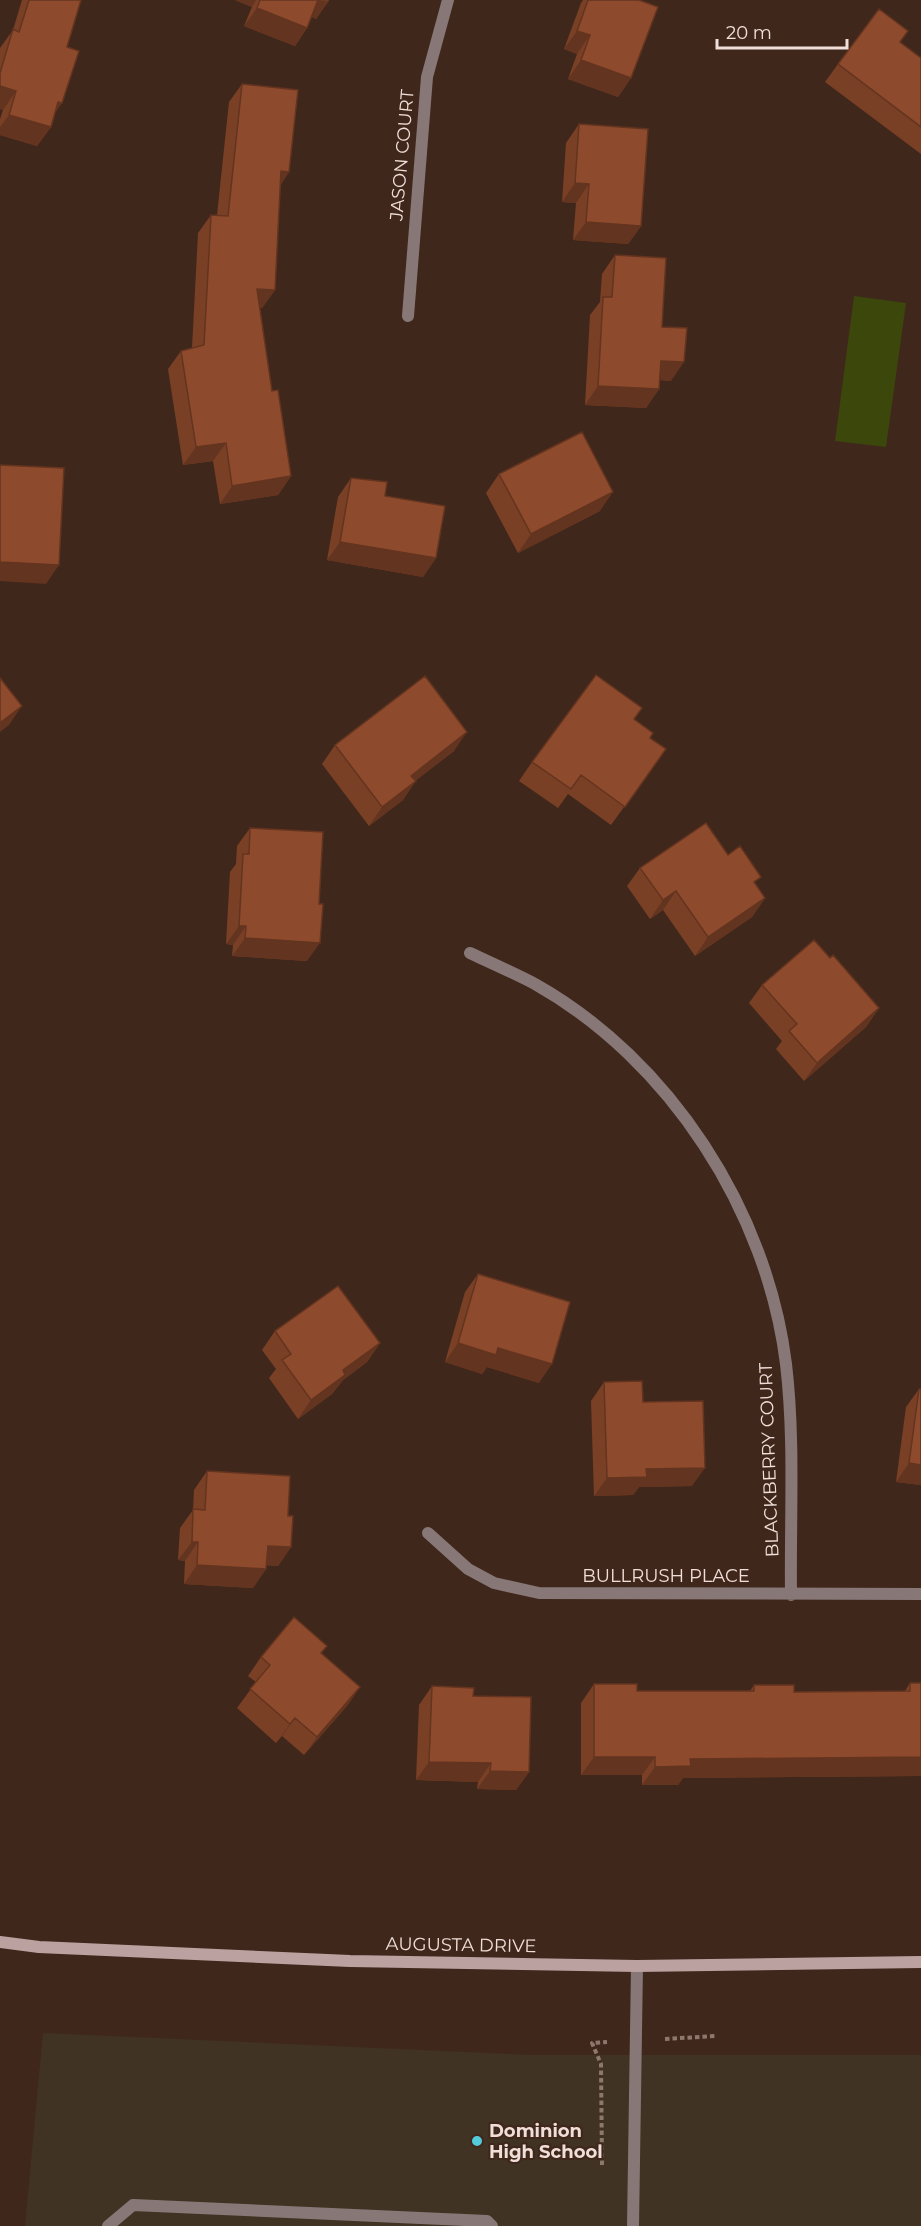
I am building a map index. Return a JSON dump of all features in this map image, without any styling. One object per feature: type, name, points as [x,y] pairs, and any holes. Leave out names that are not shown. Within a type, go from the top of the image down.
[{"type":"street","name":"JASON COURT","points":[[408,316],[427,77],[448,0]]},
{"type":"street","name":"BLACKBERRY COURT","points":[[470,953],[536,985],[595,1026],[622,1049],[672,1101],[713,1160],[747,1223],[770,1291],[785,1361],[789,1397],[791,1595]]},
{"type":"street","name":"BULLRUSH PLACE","points":[[428,1533],[468,1569],[494,1583],[539,1593],[921,1594]]},
{"type":"street","name":"AUGUSTA DRIVE","points":[[0,1942],[39,1947],[350,1961],[637,1966],[921,1962]]},
{"type":"street","points":[[633,2226],[637,1966]]},
{"type":"street","points":[[108,2226],[133,2205],[487,2221],[492,2226]]},
{"type":"shaded area","name":"Dominion High School","points":[[43,2033],[530,2055],[921,2055],[921,2226],[25,2226]]},
{"type":"green space","points":[[854,296],[906,303],[886,447],[835,441]]},
{"type":"building","points":[[29,0],[81,0],[67,47],[79,51],[62,103],[58,102],[51,127],[9,115],[16,91],[0,86],[0,73],[13,29],[19,32]]},
{"type":"building","points":[[260,0],[318,0],[307,28],[257,8]]},
{"type":"building","points":[[588,0],[639,0],[658,7],[631,78],[581,60],[590,35],[577,31]]},
{"type":"building","points":[[879,9],[908,31],[900,42],[921,58],[921,127],[838,64]]},
{"type":"building","points":[[242,84],[298,90],[289,172],[281,171],[275,290],[257,289],[272,391],[278,390],[291,476],[232,486],[226,443],[196,447],[181,351],[204,345],[211,215],[228,216]]},
{"type":"building","points":[[579,124],[648,129],[641,226],[586,222],[589,184],[575,183]]},
{"type":"building","points":[[615,255],[666,258],[662,327],[687,328],[684,362],[661,361],[659,389],[598,386],[603,297],[612,297]]},
{"type":"building","points":[[582,432],[613,492],[531,534],[499,474]]},
{"type":"building","points":[[0,465],[64,468],[59,565],[0,562]]},
{"type":"building","points":[[351,478],[387,482],[385,496],[445,506],[436,558],[340,542]]},
{"type":"building","points":[[596,675],[642,708],[634,719],[653,733],[650,738],[666,749],[625,807],[581,775],[571,789],[532,762]]},
{"type":"building","points":[[425,676],[467,732],[411,776],[416,781],[382,807],[335,745]]},
{"type":"building","points":[[0,678],[22,706],[0,723]]},
{"type":"building","points":[[706,823],[728,855],[740,846],[761,877],[754,882],[765,898],[708,937],[676,891],[663,900],[640,868]]},
{"type":"building","points":[[250,828],[323,832],[319,904],[323,904],[320,943],[245,938],[246,926],[239,926],[243,854],[249,854]]},
{"type":"building","points":[[814,940],[830,958],[833,955],[879,1008],[817,1063],[789,1031],[797,1024],[762,985]]},
{"type":"building","points":[[478,1274],[570,1302],[552,1364],[498,1348],[496,1355],[458,1343]]},
{"type":"building","points":[[338,1286],[380,1343],[343,1370],[345,1375],[311,1400],[282,1360],[291,1354],[275,1331]]},
{"type":"building","points":[[642,1381],[643,1402],[703,1401],[705,1468],[646,1469],[647,1477],[607,1478],[604,1382]]},
{"type":"building","points":[[919,1389],[921,1389],[921,1465],[909,1463]]},
{"type":"building","points":[[207,1471],[290,1476],[288,1516],[293,1516],[291,1547],[268,1546],[266,1569],[197,1565],[198,1542],[192,1542],[193,1509],[205,1510]]},
{"type":"building","points":[[294,1617],[327,1646],[321,1653],[360,1687],[317,1737],[295,1718],[290,1724],[250,1689],[270,1665],[261,1657]]},
{"type":"building","points":[[910,1683],[921,1683],[921,1757],[690,1759],[691,1766],[655,1767],[655,1757],[594,1757],[594,1684],[637,1684],[637,1691],[754,1691],[754,1685],[794,1685],[794,1692],[910,1691]]},
{"type":"building","points":[[432,1686],[474,1688],[473,1696],[531,1697],[529,1772],[490,1771],[491,1763],[429,1762]]},
{"type":"place","name":"Dominion High School","points":[[477,2141]]}]
